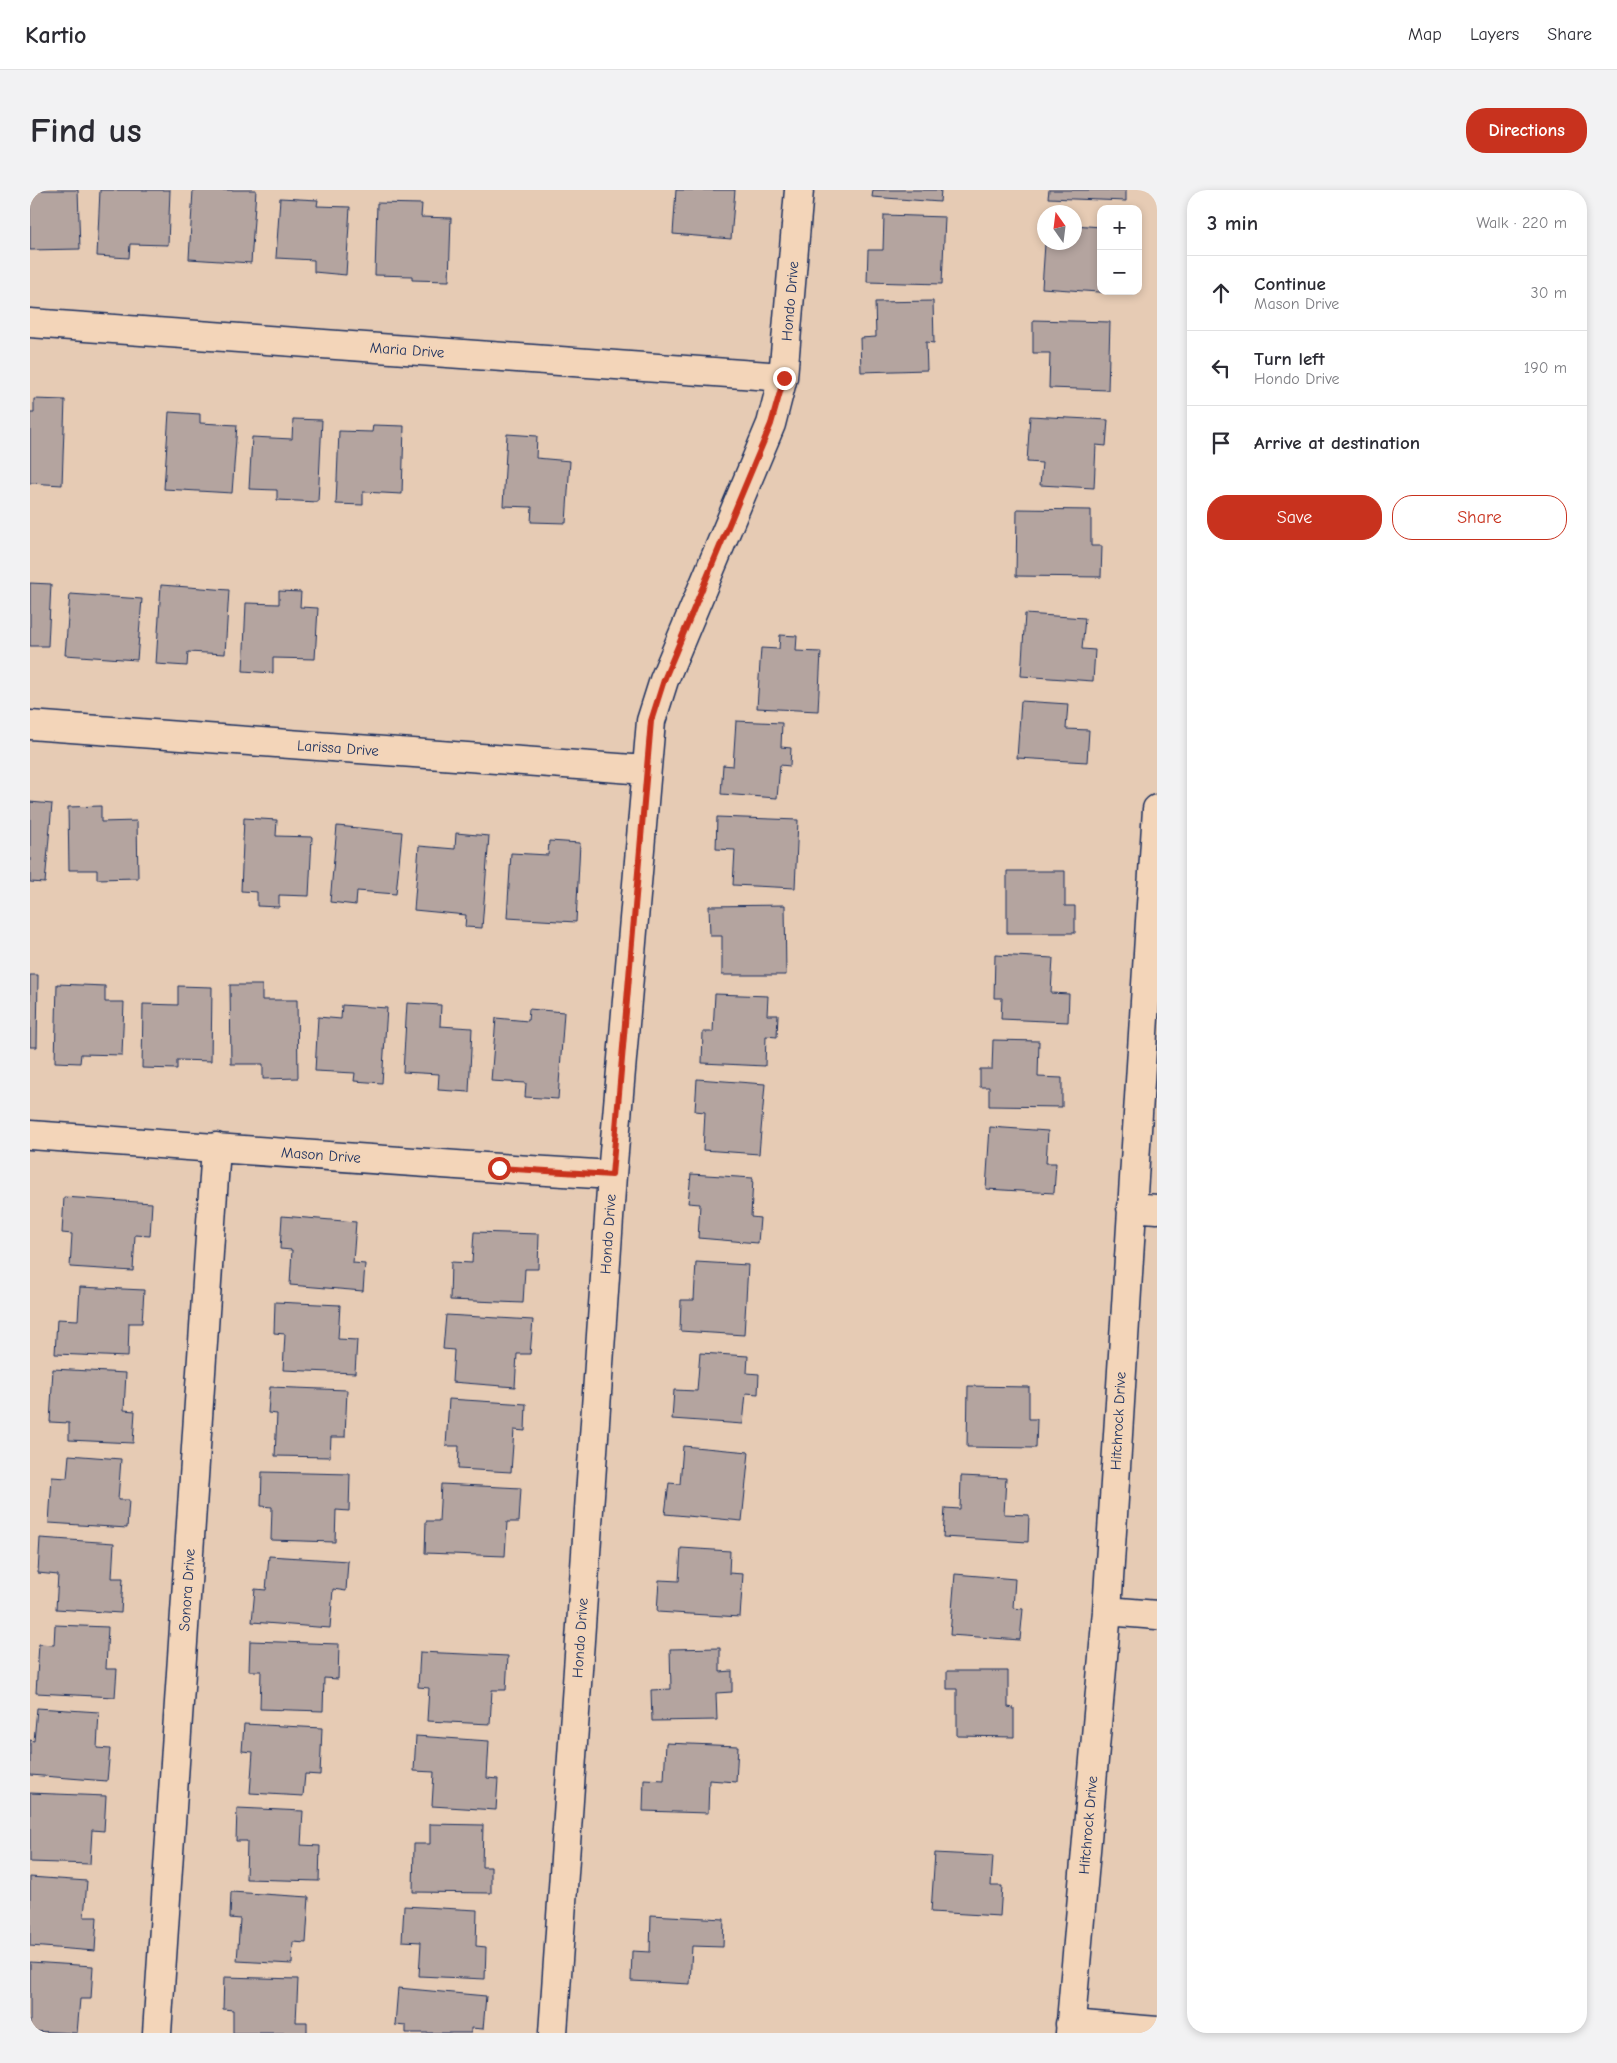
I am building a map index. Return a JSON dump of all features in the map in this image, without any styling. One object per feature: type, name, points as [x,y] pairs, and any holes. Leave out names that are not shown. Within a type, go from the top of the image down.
[{"type":"street","name":"Hondo Drive","points":[[553,2033],[612,1175],[651,721],[664,680],[771,424],[784,378],[799,190]]},
{"type":"street","name":"Maria Drive","points":[[30,323],[784,378]]},
{"type":"street","name":"Larissa Drive","points":[[30,725],[646,770]]},
{"type":"street","name":"Hitchrock Drive","points":[[1070,2029],[1144,1208],[1157,809]]},
{"type":"street","name":"Mason Drive","points":[[30,1134],[612,1175]]},
{"type":"street","name":"Sonora Drive","points":[[157,2033],[216,1147]]},
{"type":"street","points":[[1107,1611],[1157,1615]]},
{"type":"street","points":[[1070,2029],[1157,2031]]},
{"type":"building","points":[[30,190],[78,190],[80,249],[30,250]]},
{"type":"building","points":[[100,190],[170,190],[168,245],[130,244],[129,258],[97,256]]},
{"type":"building","points":[[193,190],[256,190],[251,263],[189,259]]},
{"type":"building","points":[[676,190],[735,190],[731,239],[673,234]]},
{"type":"building","points":[[873,190],[941,190],[940,202],[872,197]]},
{"type":"building","points":[[1049,190],[1126,190],[1126,201],[1048,198]]},
{"type":"building","points":[[280,198],[318,200],[317,206],[350,207],[346,275],[314,272],[314,260],[276,258]]},
{"type":"building","points":[[377,203],[422,204],[421,217],[451,218],[449,281],[412,280],[412,276],[375,275]]},
{"type":"building","points":[[884,215],[945,217],[942,284],[867,282],[868,250],[883,250]]},
{"type":"building","points":[[1082,226],[1097,227],[1097,292],[1042,288],[1045,250],[1082,250]]},
{"type":"building","points":[[933,301],[934,343],[926,342],[927,370],[861,372],[860,338],[876,337],[875,302]]},
{"type":"building","points":[[1033,320],[1110,322],[1108,390],[1049,388],[1050,353],[1033,353]]},
{"type":"building","points":[[34,399],[65,400],[62,485],[30,483],[30,413],[34,413]]},
{"type":"building","points":[[169,412],[200,414],[200,423],[237,425],[232,493],[164,489]]},
{"type":"building","points":[[1030,416],[1108,420],[1106,446],[1096,445],[1094,488],[1040,485],[1042,463],[1027,462]]},
{"type":"building","points":[[293,419],[322,420],[318,502],[277,500],[277,490],[249,489],[252,437],[292,439]]},
{"type":"building","points":[[373,425],[404,426],[402,494],[363,492],[363,505],[336,504],[339,431],[372,432]]},
{"type":"building","points":[[507,434],[537,436],[536,458],[570,461],[566,523],[531,522],[532,507],[503,506]]},
{"type":"building","points":[[1017,509],[1091,510],[1091,546],[1102,546],[1101,577],[1016,576]]},
{"type":"building","points":[[30,583],[51,584],[48,646],[30,646]]},
{"type":"building","points":[[161,585],[229,590],[225,654],[188,652],[187,666],[156,664]]},
{"type":"building","points":[[279,591],[301,592],[300,607],[318,608],[315,659],[273,658],[273,673],[243,671],[246,603],[279,604]]},
{"type":"building","points":[[70,594],[142,599],[137,660],[65,655]]},
{"type":"building","points":[[1025,614],[1085,618],[1082,649],[1095,650],[1093,681],[1021,676]]},
{"type":"building","points":[[780,635],[797,636],[796,651],[821,652],[818,711],[757,708],[761,648],[779,649]]},
{"type":"building","points":[[1021,701],[1068,704],[1066,729],[1089,730],[1087,762],[1017,758]]},
{"type":"building","points":[[736,721],[782,723],[781,747],[791,748],[790,766],[780,765],[777,798],[721,794],[723,765],[733,766]]},
{"type":"building","points":[[30,802],[52,804],[45,883],[30,882]]},
{"type":"building","points":[[101,806],[101,822],[137,821],[138,878],[97,879],[97,870],[69,870],[68,807]]},
{"type":"building","points":[[717,817],[798,820],[795,888],[733,885],[735,850],[716,849]]},
{"type":"building","points":[[244,818],[277,820],[276,836],[312,837],[309,896],[279,895],[279,907],[257,906],[257,892],[241,891]]},
{"type":"building","points":[[337,826],[402,832],[396,894],[357,891],[356,905],[330,902]]},
{"type":"building","points":[[456,833],[489,836],[482,928],[465,927],[466,915],[414,910],[419,846],[455,849]]},
{"type":"building","points":[[549,841],[580,843],[576,922],[507,918],[511,853],[548,855]]},
{"type":"building","points":[[1007,871],[1065,871],[1065,906],[1075,906],[1075,933],[1007,933]]},
{"type":"building","points":[[785,905],[786,975],[722,975],[722,936],[710,936],[709,906]]},
{"type":"building","points":[[995,955],[1053,958],[1051,993],[1069,994],[1068,1022],[1001,1019],[1002,998],[994,998]]},
{"type":"building","points":[[30,975],[38,975],[37,1047],[30,1047]]},
{"type":"building","points":[[57,984],[105,986],[105,1002],[124,1002],[122,1055],[81,1054],[80,1063],[55,1062]]},
{"type":"building","points":[[230,985],[262,985],[262,1000],[297,1000],[298,1078],[263,1079],[263,1064],[231,1064]]},
{"type":"building","points":[[178,986],[212,987],[211,1061],[177,1060],[177,1069],[142,1068],[143,1004],[178,1005]]},
{"type":"building","points":[[715,994],[768,996],[767,1015],[778,1015],[777,1037],[766,1036],[765,1066],[702,1063],[703,1032],[713,1032]]},
{"type":"building","points":[[407,1003],[441,1005],[440,1026],[472,1028],[469,1092],[438,1090],[439,1074],[403,1072]]},
{"type":"building","points":[[342,1005],[387,1008],[382,1083],[354,1081],[355,1073],[315,1071],[318,1017],[341,1019]]},
{"type":"building","points":[[529,1009],[564,1012],[558,1099],[525,1097],[526,1083],[491,1081],[496,1018],[528,1021]]},
{"type":"building","points":[[993,1040],[1039,1041],[1038,1077],[1062,1078],[1062,1107],[989,1106],[989,1087],[980,1087],[980,1069],[992,1069]]},
{"type":"building","points":[[697,1079],[765,1084],[759,1154],[703,1150],[705,1112],[695,1111]]},
{"type":"building","points":[[990,1127],[1048,1131],[1046,1163],[1056,1163],[1054,1193],[986,1189]]},
{"type":"building","points":[[691,1174],[753,1178],[751,1217],[760,1218],[758,1243],[698,1238],[700,1204],[688,1203]]},
{"type":"building","points":[[64,1197],[152,1203],[150,1236],[135,1235],[133,1271],[70,1267],[72,1234],[62,1233]]},
{"type":"building","points":[[282,1216],[356,1222],[353,1263],[365,1264],[363,1291],[290,1285],[292,1250],[280,1249]]},
{"type":"building","points":[[474,1232],[539,1234],[538,1269],[525,1269],[523,1303],[450,1300],[451,1262],[472,1263]]},
{"type":"building","points":[[696,1262],[748,1265],[744,1335],[680,1331],[681,1300],[694,1300]]},
{"type":"building","points":[[80,1287],[144,1290],[142,1323],[129,1323],[128,1357],[55,1354],[57,1319],[78,1320]]},
{"type":"building","points":[[275,1302],[340,1305],[338,1339],[357,1340],[355,1373],[283,1370],[285,1334],[274,1333]]},
{"type":"building","points":[[446,1315],[533,1320],[530,1354],[517,1354],[515,1387],[452,1382],[454,1350],[443,1349]]},
{"type":"building","points":[[700,1353],[748,1356],[747,1373],[759,1374],[758,1394],[746,1393],[743,1424],[672,1419],[674,1390],[697,1391]]},
{"type":"building","points":[[53,1369],[126,1373],[124,1410],[135,1411],[133,1443],[69,1440],[69,1423],[50,1422]]},
{"type":"building","points":[[968,1386],[1029,1387],[1029,1419],[1037,1419],[1036,1448],[967,1447]]},
{"type":"building","points":[[270,1387],[347,1390],[345,1437],[331,1437],[330,1457],[275,1456],[277,1414],[268,1413]]},
{"type":"building","points":[[449,1399],[526,1404],[525,1431],[514,1430],[511,1472],[458,1469],[459,1446],[446,1446]]},
{"type":"building","points":[[683,1446],[749,1452],[742,1521],[665,1514],[669,1483],[680,1484]]},
{"type":"building","points":[[69,1455],[121,1459],[118,1500],[129,1500],[127,1528],[49,1523],[52,1477],[67,1478]]},
{"type":"building","points":[[262,1472],[350,1474],[349,1511],[336,1510],[335,1542],[271,1540],[272,1507],[261,1506]]},
{"type":"building","points":[[961,1476],[1006,1478],[1004,1514],[1029,1515],[1028,1542],[943,1537],[945,1508],[960,1509]]},
{"type":"building","points":[[441,1484],[521,1488],[519,1522],[507,1522],[505,1556],[425,1553],[426,1521],[439,1521]]},
{"type":"building","points":[[40,1538],[114,1543],[112,1578],[123,1578],[121,1613],[56,1609],[58,1575],[38,1573]]},
{"type":"building","points":[[681,1548],[730,1551],[729,1573],[743,1574],[740,1617],[657,1612],[659,1580],[679,1581]]},
{"type":"building","points":[[269,1556],[348,1561],[346,1591],[333,1589],[330,1628],[252,1622],[255,1589],[266,1590]]},
{"type":"building","points":[[955,1574],[1015,1579],[1013,1608],[1023,1609],[1020,1640],[950,1635]]},
{"type":"building","points":[[55,1625],[108,1627],[106,1669],[117,1669],[115,1697],[36,1693],[39,1644],[54,1645]]},
{"type":"building","points":[[250,1641],[339,1644],[338,1679],[324,1678],[323,1711],[260,1709],[261,1671],[249,1671]]},
{"type":"building","points":[[720,1648],[720,1672],[732,1671],[732,1692],[716,1693],[717,1720],[652,1721],[651,1690],[671,1689],[670,1649]]},
{"type":"building","points":[[420,1652],[508,1656],[506,1690],[492,1690],[490,1724],[427,1721],[429,1688],[418,1687]]},
{"type":"building","points":[[947,1671],[1008,1671],[1008,1707],[1014,1708],[1014,1737],[957,1736],[957,1689],[947,1689]]},
{"type":"building","points":[[37,1708],[99,1712],[97,1748],[110,1749],[107,1781],[30,1775],[30,1740],[34,1741]]},
{"type":"building","points":[[244,1724],[322,1728],[320,1775],[305,1774],[303,1796],[250,1793],[253,1752],[242,1751]]},
{"type":"building","points":[[416,1736],[489,1741],[487,1778],[498,1779],[496,1810],[432,1806],[434,1772],[414,1771]]},
{"type":"building","points":[[666,1743],[738,1746],[736,1782],[709,1780],[708,1813],[643,1811],[644,1779],[664,1780]]},
{"type":"building","points":[[30,1793],[106,1796],[104,1831],[92,1830],[90,1864],[30,1862]]},
{"type":"building","points":[[237,1808],[303,1811],[301,1845],[320,1846],[319,1881],[246,1879],[247,1841],[236,1841]]},
{"type":"building","points":[[430,1824],[483,1825],[482,1867],[491,1867],[491,1893],[413,1892],[414,1844],[430,1844]]},
{"type":"building","points":[[935,1853],[993,1856],[991,1886],[1002,1886],[1000,1916],[931,1912]]},
{"type":"building","points":[[30,1877],[87,1881],[84,1917],[97,1917],[95,1951],[30,1946]]},
{"type":"building","points":[[231,1892],[309,1897],[306,1943],[293,1942],[292,1964],[237,1961],[240,1919],[230,1918]]},
{"type":"building","points":[[404,1906],[477,1910],[476,1946],[486,1947],[485,1979],[419,1976],[421,1942],[402,1941]]},
{"type":"building","points":[[651,1915],[724,1919],[723,1947],[692,1946],[690,1984],[631,1981],[632,1951],[650,1952]]},
{"type":"building","points":[[30,1962],[93,1966],[91,1999],[80,1999],[77,2033],[30,2031]]},
{"type":"building","points":[[224,1977],[298,1979],[296,2022],[307,2022],[307,2033],[233,2033],[233,2010],[223,2009]]},
{"type":"building","points":[[398,1988],[486,1996],[483,2029],[471,2028],[471,2033],[406,2033],[406,2026],[395,2025]]},
{"type":"route","points":[[499,1168],[612,1175],[651,721],[664,680],[771,424],[784,378]]}]
